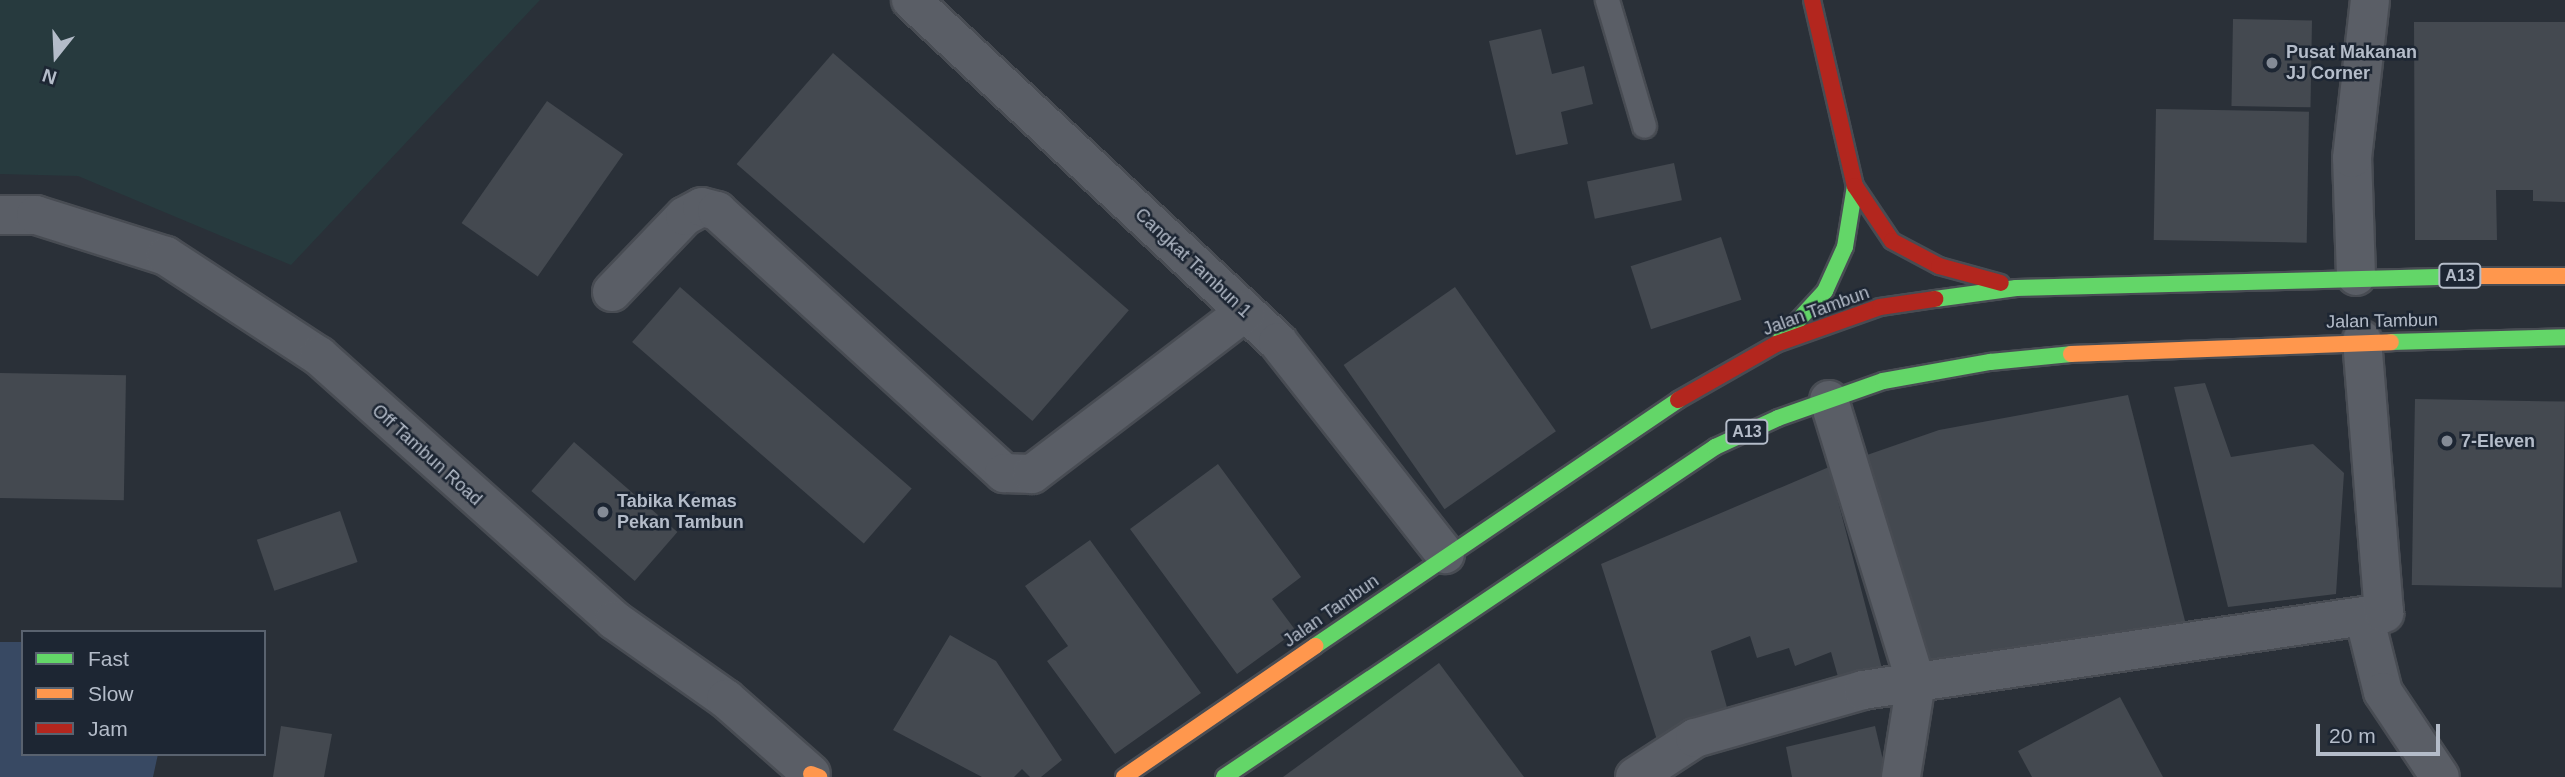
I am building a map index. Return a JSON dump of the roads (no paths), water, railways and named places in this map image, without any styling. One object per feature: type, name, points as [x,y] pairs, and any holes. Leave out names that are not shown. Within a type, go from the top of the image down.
[{"type":"main road","points":[[1812,0],[1855,186],[1892,241],[1939,266],[2016,288]]},
{"type":"main road","points":[[1776,344],[1825,291],[1845,247],[1855,186]]},
{"type":"main road","name":"Jalan Tambun","points":[[1124,777],[1445,554],[1656,413],[1776,344],[1880,307],[2016,288],[2356,276],[2565,276]]},
{"type":"main road","name":"Jalan Tambun","points":[[1224,777],[1715,447],[1883,381],[1990,362],[2124,349],[2362,340],[2565,337]]},
{"type":"street","name":"Cangkat Tambun 1","points":[[911,0],[1278,342],[1445,554]]},
{"type":"street","points":[[2356,276],[2352,158],[2370,0]]},
{"type":"street","points":[[612,292],[685,216],[702,207],[718,211],[1004,473],[1032,474],[1245,312]]},
{"type":"street","name":"Off Tambun Road","points":[[0,215],[36,215],[166,257],[318,356],[614,620],[726,699],[814,776]]},
{"type":"street","points":[[1635,777],[1695,738],[1863,690],[2384,613],[2362,340]]},
{"type":"street","points":[[1829,400],[1916,682],[1901,777]]},
{"type":"street","points":[[2364,616],[2384,692],[2441,777]]},
{"type":"lane","points":[[1607,0],[1644,126]]},
{"type":"water","points":[[0,642],[21,642],[21,756],[158,756],[153,777],[0,777]]},
{"type":"place","name":"Pusat Makanan JJ Corner","points":[[2272,63]]},
{"type":"place","name":"7-Eleven","points":[[2447,441]]},
{"type":"place","name":"Tabika Kemas Pekan Tambun","points":[[603,512]]}]
